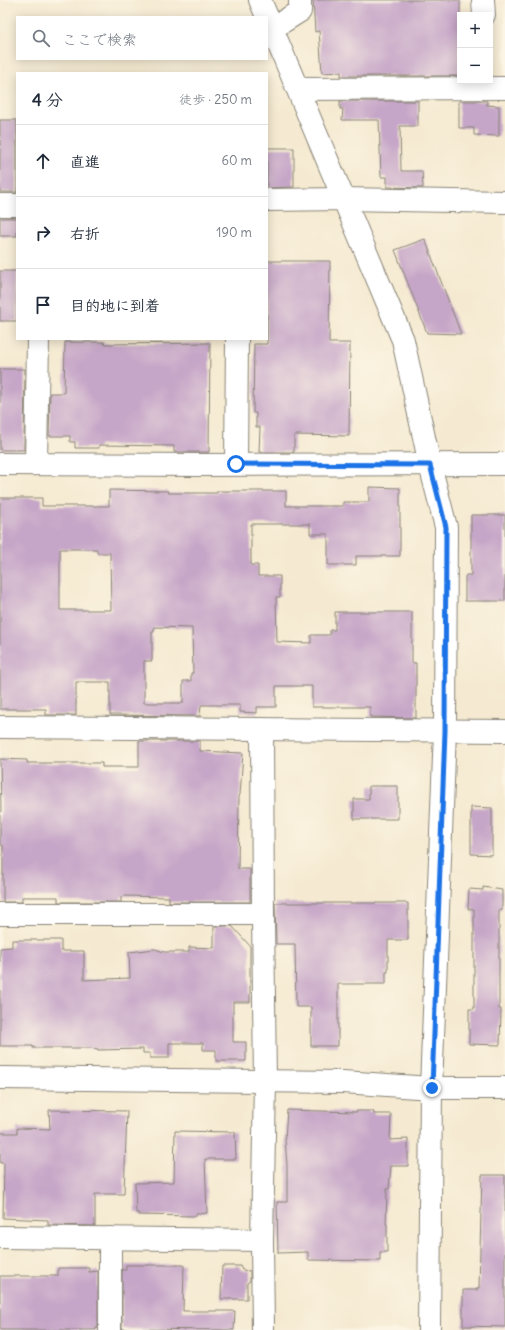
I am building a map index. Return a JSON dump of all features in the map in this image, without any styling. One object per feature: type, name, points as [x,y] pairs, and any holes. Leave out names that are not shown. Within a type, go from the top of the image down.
[{"type":"street","points":[[260,0],[267,16]]},
{"type":"street","points":[[273,28],[300,11],[300,0]]},
{"type":"street","points":[[483,0],[484,12]]},
{"type":"street","points":[[268,17],[403,340],[430,465],[446,527],[445,731],[432,1088],[429,1330]]},
{"type":"street","points":[[298,89],[493,85]]},
{"type":"street","points":[[268,200],[344,199],[505,202]]},
{"type":"street","points":[[0,205],[16,205]]},
{"type":"street","points":[[36,464],[38,340]]},
{"type":"street","points":[[236,464],[237,340]]},
{"type":"street","points":[[0,464],[505,464]]},
{"type":"street","points":[[0,727],[505,731]]},
{"type":"street","points":[[262,730],[265,1082],[262,1240],[263,1330]]},
{"type":"street","points":[[0,914],[263,914]]},
{"type":"street","points":[[0,1078],[343,1082],[432,1088],[505,1088]]},
{"type":"street","points":[[0,1237],[262,1240]]},
{"type":"street","points":[[110,1238],[110,1330]]},
{"type":"building","points":[[313,0],[460,0],[460,12],[457,12],[457,76],[341,76],[341,72],[322,73],[319,31],[315,32]]},
{"type":"building","points":[[340,101],[418,101],[418,126],[400,126],[401,171],[422,171],[423,188],[387,187],[387,177],[381,177],[379,120],[342,120],[343,109],[340,109]]},
{"type":"building","points":[[459,101],[487,101],[487,105],[499,106],[499,136],[474,135],[474,128],[459,128]]},
{"type":"building","points":[[0,120],[16,120],[16,192],[0,192]]},
{"type":"building","points":[[268,148],[294,148],[294,187],[268,188]]},
{"type":"building","points":[[0,218],[16,218],[16,236],[0,236]]},
{"type":"building","points":[[425,239],[461,334],[427,333],[395,250]]},
{"type":"building","points":[[268,261],[330,261],[329,343],[350,343],[349,436],[294,435],[294,452],[259,452],[260,427],[256,427],[256,413],[253,413],[254,344],[267,344]]},
{"type":"building","points":[[0,271],[16,271],[16,321],[0,321]]},
{"type":"building","points":[[65,342],[104,342],[104,344],[210,343],[209,452],[174,452],[174,446],[99,445],[99,448],[75,448],[75,442],[70,442],[70,436],[49,436],[50,393],[64,393]]},
{"type":"building","points":[[0,369],[25,369],[24,450],[0,450]]},
{"type":"building","points":[[369,487],[400,488],[400,556],[356,556],[356,565],[328,565],[328,534],[310,534],[310,524],[251,524],[251,565],[258,565],[258,576],[280,576],[280,597],[276,597],[277,642],[311,643],[311,635],[330,635],[330,630],[335,630],[335,612],[412,612],[412,663],[416,663],[416,718],[370,717],[370,707],[312,707],[312,686],[276,686],[276,707],[257,707],[257,713],[240,712],[240,705],[201,705],[200,716],[110,715],[110,682],[76,682],[76,715],[46,715],[46,709],[0,709],[0,498],[42,498],[42,506],[109,506],[109,490],[168,491],[168,493],[286,491],[286,506],[343,506],[343,502],[369,502]],"holes":[[[60,549],[97,549],[97,553],[110,553],[111,610],[60,610]],[[154,627],[192,628],[193,673],[191,673],[191,681],[183,681],[183,703],[144,703],[144,661],[152,661],[152,632],[154,632]]]},
{"type":"building","points":[[471,515],[505,515],[505,601],[465,601],[465,577],[466,575],[471,575]]},
{"type":"building","points":[[139,741],[200,741],[200,751],[243,753],[239,796],[238,869],[250,869],[250,902],[169,902],[169,897],[124,896],[121,897],[121,902],[58,902],[58,897],[22,897],[22,902],[3,902],[3,845],[0,845],[0,759],[27,760],[27,763],[102,763],[102,767],[139,767]]},
{"type":"building","points":[[369,786],[398,786],[398,819],[354,819],[354,799],[369,799]]},
{"type":"building","points":[[471,807],[492,808],[492,855],[471,854]]},
{"type":"building","points":[[483,887],[502,890],[502,910],[499,910],[499,1009],[501,1009],[500,1045],[469,1044],[469,1009],[474,1009],[474,909],[468,909],[469,889],[483,890]]},
{"type":"building","points":[[275,903],[408,903],[408,940],[388,940],[388,972],[386,972],[386,984],[338,984],[338,1046],[311,1046],[311,1007],[296,1007],[295,944],[276,944]]},
{"type":"building","points":[[214,926],[232,926],[250,946],[250,1002],[233,1002],[233,1042],[246,1042],[246,1061],[216,1061],[216,1050],[203,1050],[203,1043],[169,1043],[169,1058],[150,1058],[150,1053],[143,1053],[143,1049],[98,1050],[90,1048],[33,1048],[33,1046],[0,1046],[0,948],[12,947],[12,940],[61,940],[61,951],[84,951],[84,980],[130,978],[129,952],[155,949],[164,952],[189,952],[189,947],[214,948]]},
{"type":"building","points":[[49,1110],[127,1111],[124,1194],[95,1194],[95,1226],[48,1225],[48,1220],[3,1218],[4,1163],[0,1163],[0,1133],[17,1133],[17,1128],[50,1129]]},
{"type":"building","points":[[287,1110],[373,1111],[374,1114],[391,1114],[390,1140],[408,1139],[408,1166],[391,1166],[389,1189],[387,1189],[387,1252],[380,1252],[380,1261],[308,1260],[308,1252],[278,1253],[277,1202],[287,1202],[285,1139]]},
{"type":"building","points":[[175,1131],[235,1132],[236,1159],[205,1159],[207,1213],[196,1214],[196,1216],[139,1215],[139,1213],[136,1213],[135,1183],[174,1182]]},
{"type":"building","points":[[482,1175],[505,1175],[505,1327],[463,1326],[463,1290],[477,1290],[477,1288],[479,1288]]},
{"type":"building","points":[[126,1265],[184,1265],[183,1311],[235,1311],[234,1330],[122,1329],[122,1270],[126,1270]]},
{"type":"building","points":[[222,1266],[240,1266],[242,1270],[250,1271],[250,1281],[247,1283],[247,1299],[221,1299]]},
{"type":"building","points":[[58,1268],[89,1268],[89,1272],[98,1271],[98,1328],[96,1328],[96,1330],[0,1330],[0,1276],[58,1276]]},
{"type":"route","points":[[236,464],[430,465],[446,527],[445,731],[432,1088]]}]
